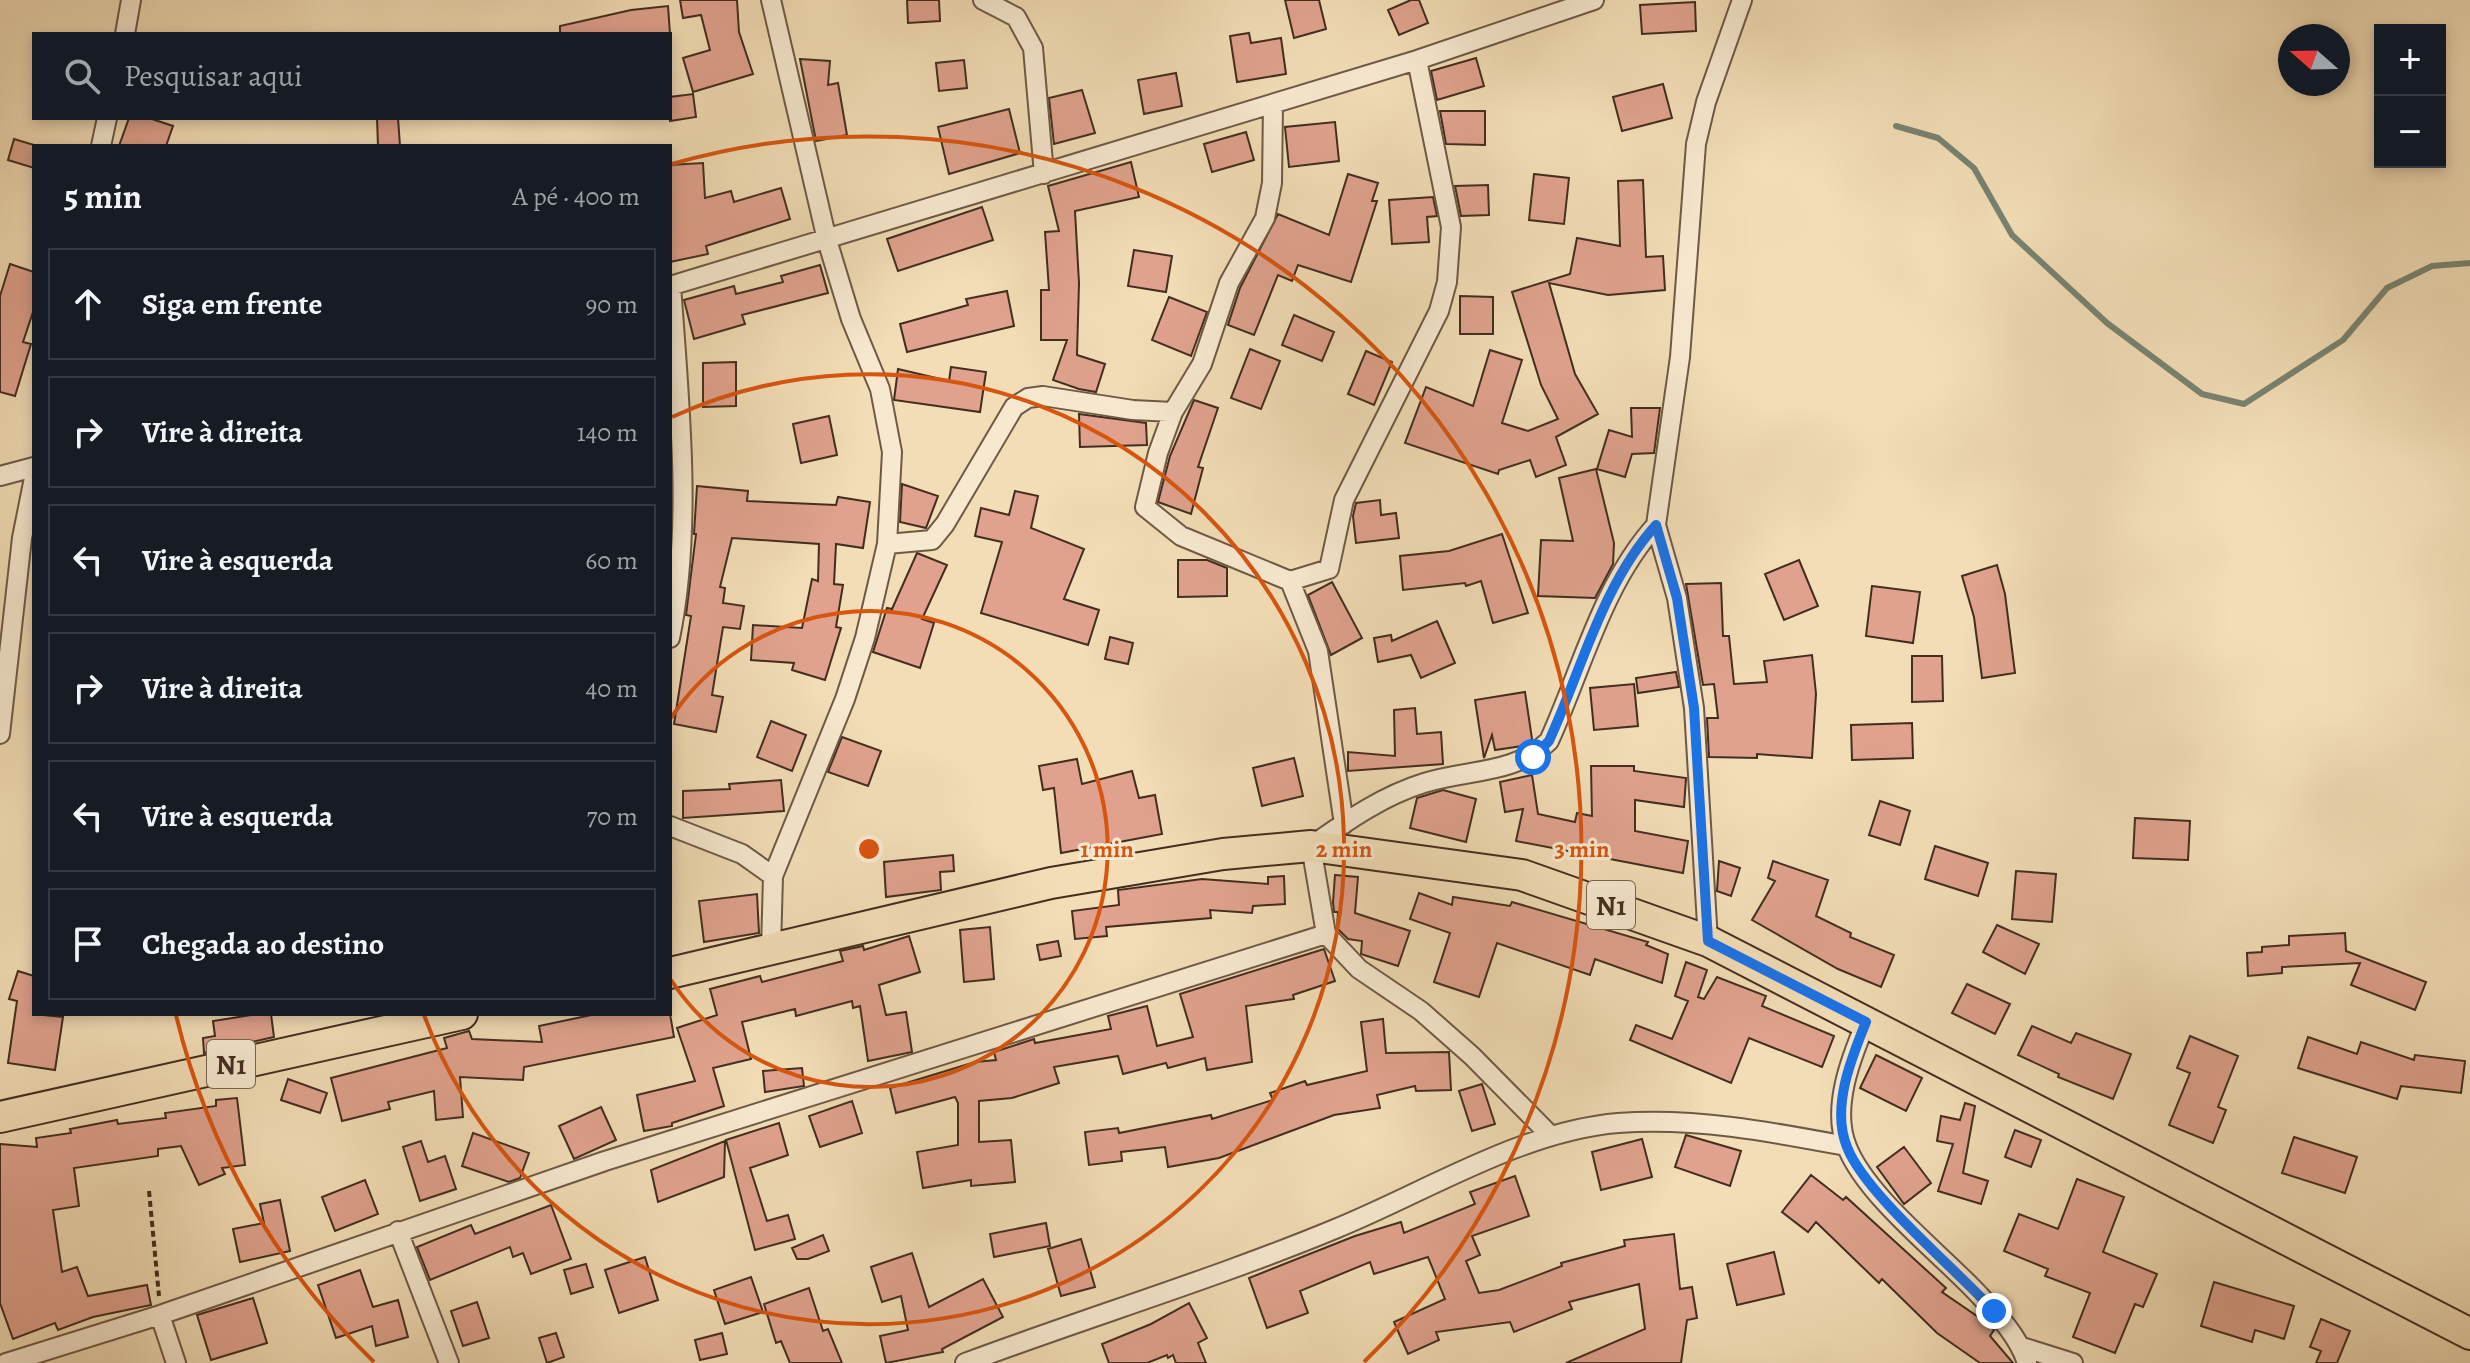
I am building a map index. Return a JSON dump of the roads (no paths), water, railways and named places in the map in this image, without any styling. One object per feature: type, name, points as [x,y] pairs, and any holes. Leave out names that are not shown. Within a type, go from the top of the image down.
[{"type":"main road","name":"N1","points":[[672,973],[1051,883],[1223,854],[1311,846],[1522,875],[1708,941],[2470,1334]]},
{"type":"main road","name":"N1","points":[[0,1117],[453,1016]]},
{"type":"street","points":[[125,32],[131,0]]},
{"type":"street","points":[[771,0],[827,240],[851,319],[880,389],[892,452],[887,544],[865,638],[845,699],[773,876],[771,949]]},
{"type":"street","points":[[983,0],[1016,17],[1033,48],[1044,174]]},
{"type":"street","points":[[672,285],[1417,60],[1594,0]]},
{"type":"street","points":[[1708,941],[1694,708],[1677,598],[1656,525],[1680,357],[1696,144],[1706,102],[1742,0]]},
{"type":"street","points":[[1273,104],[1272,183],[1265,218],[1229,283],[1202,364],[1173,412],[1158,453],[1145,507],[1161,523],[1181,536],[1290,581],[1329,569],[1344,500],[1439,311],[1447,282],[1452,252],[1449,217],[1417,60]]},
{"type":"street","points":[[101,144],[107,120]]},
{"type":"street","points":[[672,320],[681,472],[678,600],[672,628]]},
{"type":"street","points":[[887,544],[932,540],[945,524],[1014,407],[1028,398],[1062,397],[1133,410],[1173,412]]},
{"type":"street","points":[[0,476],[32,468]]},
{"type":"street","points":[[0,734],[20,553],[32,489]]},
{"type":"street","points":[[1550,1135],[1472,1056],[1421,1011],[1359,969],[1326,934],[1311,846],[1396,792],[1426,782],[1517,764],[1533,757],[1549,741],[1620,576],[1638,545],[1656,525]]},
{"type":"street","points":[[1290,581],[1318,651],[1344,824]]},
{"type":"street","points":[[672,827],[742,854],[773,876]]},
{"type":"street","points":[[6,1363],[160,1315],[605,1161],[1326,934]]},
{"type":"street","points":[[1866,1022],[1847,1076],[1842,1110],[1846,1146],[1867,1179],[1962,1275],[2025,1355],[2073,1363]]},
{"type":"street","points":[[965,1363],[1334,1230],[1550,1135],[1618,1123],[1695,1124],[1759,1130],[1846,1146]]},
{"type":"street","points":[[398,1231],[449,1363]]},
{"type":"street","points":[[160,1315],[176,1363]]},
{"type":"waterway","points":[[1896,126],[1938,138],[1974,168],[2012,235],[2107,323],[2202,394],[2244,404],[2343,340],[2387,288],[2432,266],[2470,263]]}]
